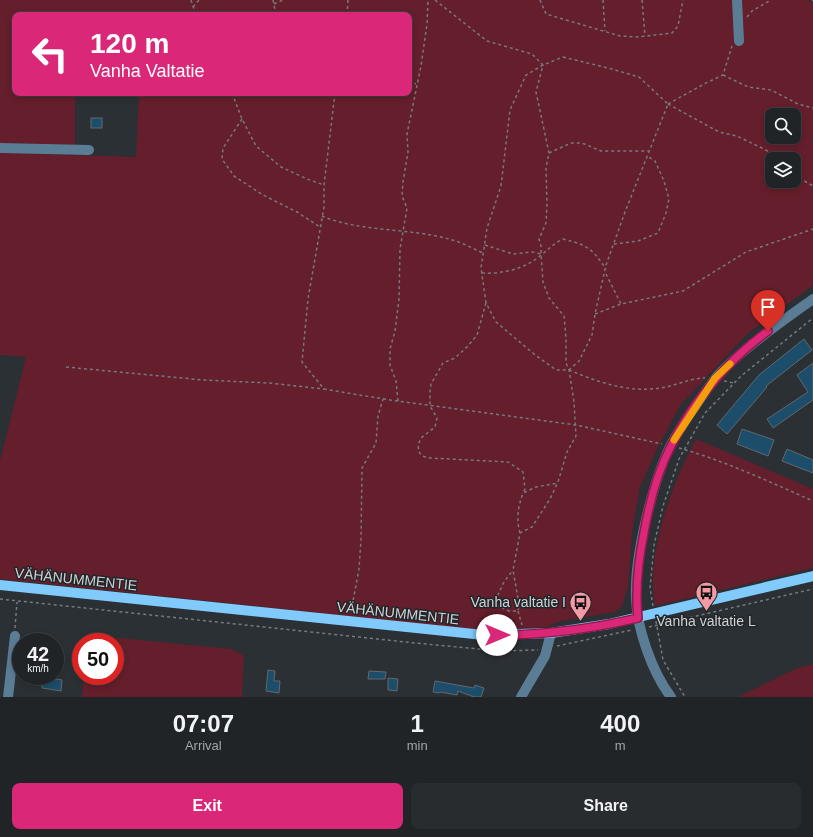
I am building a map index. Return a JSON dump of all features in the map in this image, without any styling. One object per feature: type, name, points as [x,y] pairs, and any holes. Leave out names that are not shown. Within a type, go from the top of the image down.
[{"type":"main road","name":"VÄHÄNUMMENTIE","points":[[0,585],[484,636],[551,633],[609,624],[813,576]]},
{"type":"street","points":[[737,0],[739,41]]},
{"type":"street","points":[[0,148],[89,150]]},
{"type":"street","points":[[671,697],[664,688],[649,654],[638,618],[636,597],[641,546],[652,497],[671,446],[690,414],[715,378],[757,339],[813,299]]},
{"type":"street","points":[[521,697],[544,656],[551,633]]},
{"type":"street","points":[[8,697],[12,662]]},
{"type":"path","points":[[191,0],[195,12]]},
{"type":"path","points":[[193,7],[199,0]]},
{"type":"path","points":[[273,0],[275,12]]},
{"type":"path","points":[[274,4],[283,0]]},
{"type":"path","points":[[347,12],[348,0]]},
{"type":"path","points":[[398,401],[396,381],[390,365],[390,349],[395,331],[399,298],[400,249],[407,208],[402,196],[408,152],[407,134],[416,84],[421,66],[427,24],[428,0]]},
{"type":"path","points":[[435,0],[487,41],[532,54],[543,65]]},
{"type":"path","points":[[540,0],[546,14],[558,19],[620,36],[645,36],[672,33],[678,26],[683,0]]},
{"type":"path","points":[[603,0],[605,31]]},
{"type":"path","points":[[642,0],[645,36]]},
{"type":"path","points":[[569,370],[579,361],[592,335],[595,314],[605,272],[614,244],[668,104],[723,75],[731,52],[734,34],[752,11],[771,0]]},
{"type":"path","points":[[734,383],[715,378],[703,378],[660,388],[635,389],[594,380],[569,370],[556,370],[534,354],[496,322],[486,304],[482,273],[484,244],[487,228],[501,186],[510,110],[526,75],[543,65],[563,57],[639,77],[668,104],[719,132],[736,136],[769,152]]},
{"type":"path","points":[[520,533],[532,527],[550,499],[558,482],[567,452],[576,436],[574,402],[569,370],[566,363],[564,316],[549,298],[543,282],[541,246],[539,239],[546,223],[548,205],[546,168],[549,153],[536,92],[543,65]]},
{"type":"path","points":[[723,75],[748,87],[771,90],[798,104],[813,108]]},
{"type":"path","points":[[412,82],[416,84]]},
{"type":"path","points":[[234,96],[242,119],[256,146],[282,167],[324,185]]},
{"type":"path","points":[[324,388],[302,362],[308,299],[322,216],[324,185],[335,96]]},
{"type":"path","points":[[242,119],[223,148],[222,159],[234,176],[263,195],[297,212],[320,227]]},
{"type":"path","points":[[549,153],[571,143],[582,143],[601,151],[649,151]]},
{"type":"path","points":[[614,244],[638,241],[658,233],[666,213],[669,199],[664,182],[655,161],[647,156]]},
{"type":"path","points":[[801,179],[813,186]]},
{"type":"path","points":[[322,216],[357,225],[449,239],[483,254]]},
{"type":"path","points":[[595,314],[621,304],[683,291],[746,252],[813,229]]},
{"type":"path","points":[[482,273],[499,273],[521,266],[535,260],[551,245],[563,239],[580,243],[590,248],[606,269]]},
{"type":"path","points":[[484,244],[513,254],[532,252],[541,254]]},
{"type":"path","points":[[605,272],[621,304]]},
{"type":"path","points":[[486,304],[477,335],[456,358],[443,363],[431,384],[430,406],[437,418],[435,427],[421,438],[418,445],[418,452],[422,456],[430,458],[508,462],[523,472],[525,489],[518,508],[517,525],[520,533],[513,570],[519,604],[518,611],[524,635]]},
{"type":"path","points":[[685,697],[663,660],[650,588],[654,545],[663,506],[679,459],[705,413],[734,383],[813,318]]},
{"type":"path","points":[[66,367],[203,380],[269,383],[324,388],[430,406],[576,425],[684,450],[813,501]]},
{"type":"path","points":[[349,622],[359,569],[362,468],[376,442],[378,416],[383,399]]},
{"type":"path","points":[[523,493],[536,487],[558,482]]},
{"type":"path","points":[[513,570],[504,582],[496,599],[498,606],[509,611],[518,611]]},
{"type":"path","points":[[15,633],[17,601]]},
{"type":"shaded area","points":[[0,0],[807,0],[813,3],[813,285],[747,334],[681,404],[655,453],[640,487],[632,533],[628,587],[622,606],[615,612],[561,621],[546,627],[482,630],[0,579],[0,461],[26,357],[0,355],[0,153],[136,157],[139,96],[412,96],[412,12],[12,12],[12,96],[75,96],[75,145],[0,143]]},
{"type":"shaded area","points":[[696,439],[813,489],[813,568],[655,606],[653,586],[657,543],[670,498]]},
{"type":"shaded area","points":[[124,638],[232,649],[244,656],[242,697],[82,697],[83,685],[124,685]]},
{"type":"shaded area","points":[[813,664],[813,697],[738,697],[793,670]]},
{"type":"building","points":[[91,118],[102,118],[102,128],[91,128]]},
{"type":"building","points":[[804,339],[812,350],[766,386],[767,387],[727,434],[717,425],[759,375]]},
{"type":"building","points":[[813,363],[813,400],[773,428],[767,419],[808,392],[797,375]]},
{"type":"building","points":[[742,429],[774,440],[768,456],[737,444]]},
{"type":"building","points":[[787,449],[813,460],[813,473],[782,461]]},
{"type":"building","points":[[268,670],[275,671],[274,681],[280,681],[279,693],[266,691]]},
{"type":"building","points":[[369,671],[386,672],[385,679],[368,679]]},
{"type":"building","points":[[388,678],[398,679],[397,691],[388,690]]},
{"type":"building","points":[[435,681],[474,688],[475,685],[484,688],[481,697],[474,697],[458,691],[457,695],[439,693],[433,692]]},
{"type":"building","points":[[42,685],[62,685],[61,691],[42,688]]},
{"type":"slow traffic","points":[[674,440],[715,378],[730,364]]},
{"type":"place","name":"Vanha valtatie L","points":[[706,612]]},
{"type":"place","name":"Vanha valtatie I","points":[[581,622]]},
{"type":"route","points":[[497,635],[524,635],[564,632],[638,618],[636,597],[641,546],[652,497],[671,446],[690,414],[715,378],[757,339],[768,331]]}]
